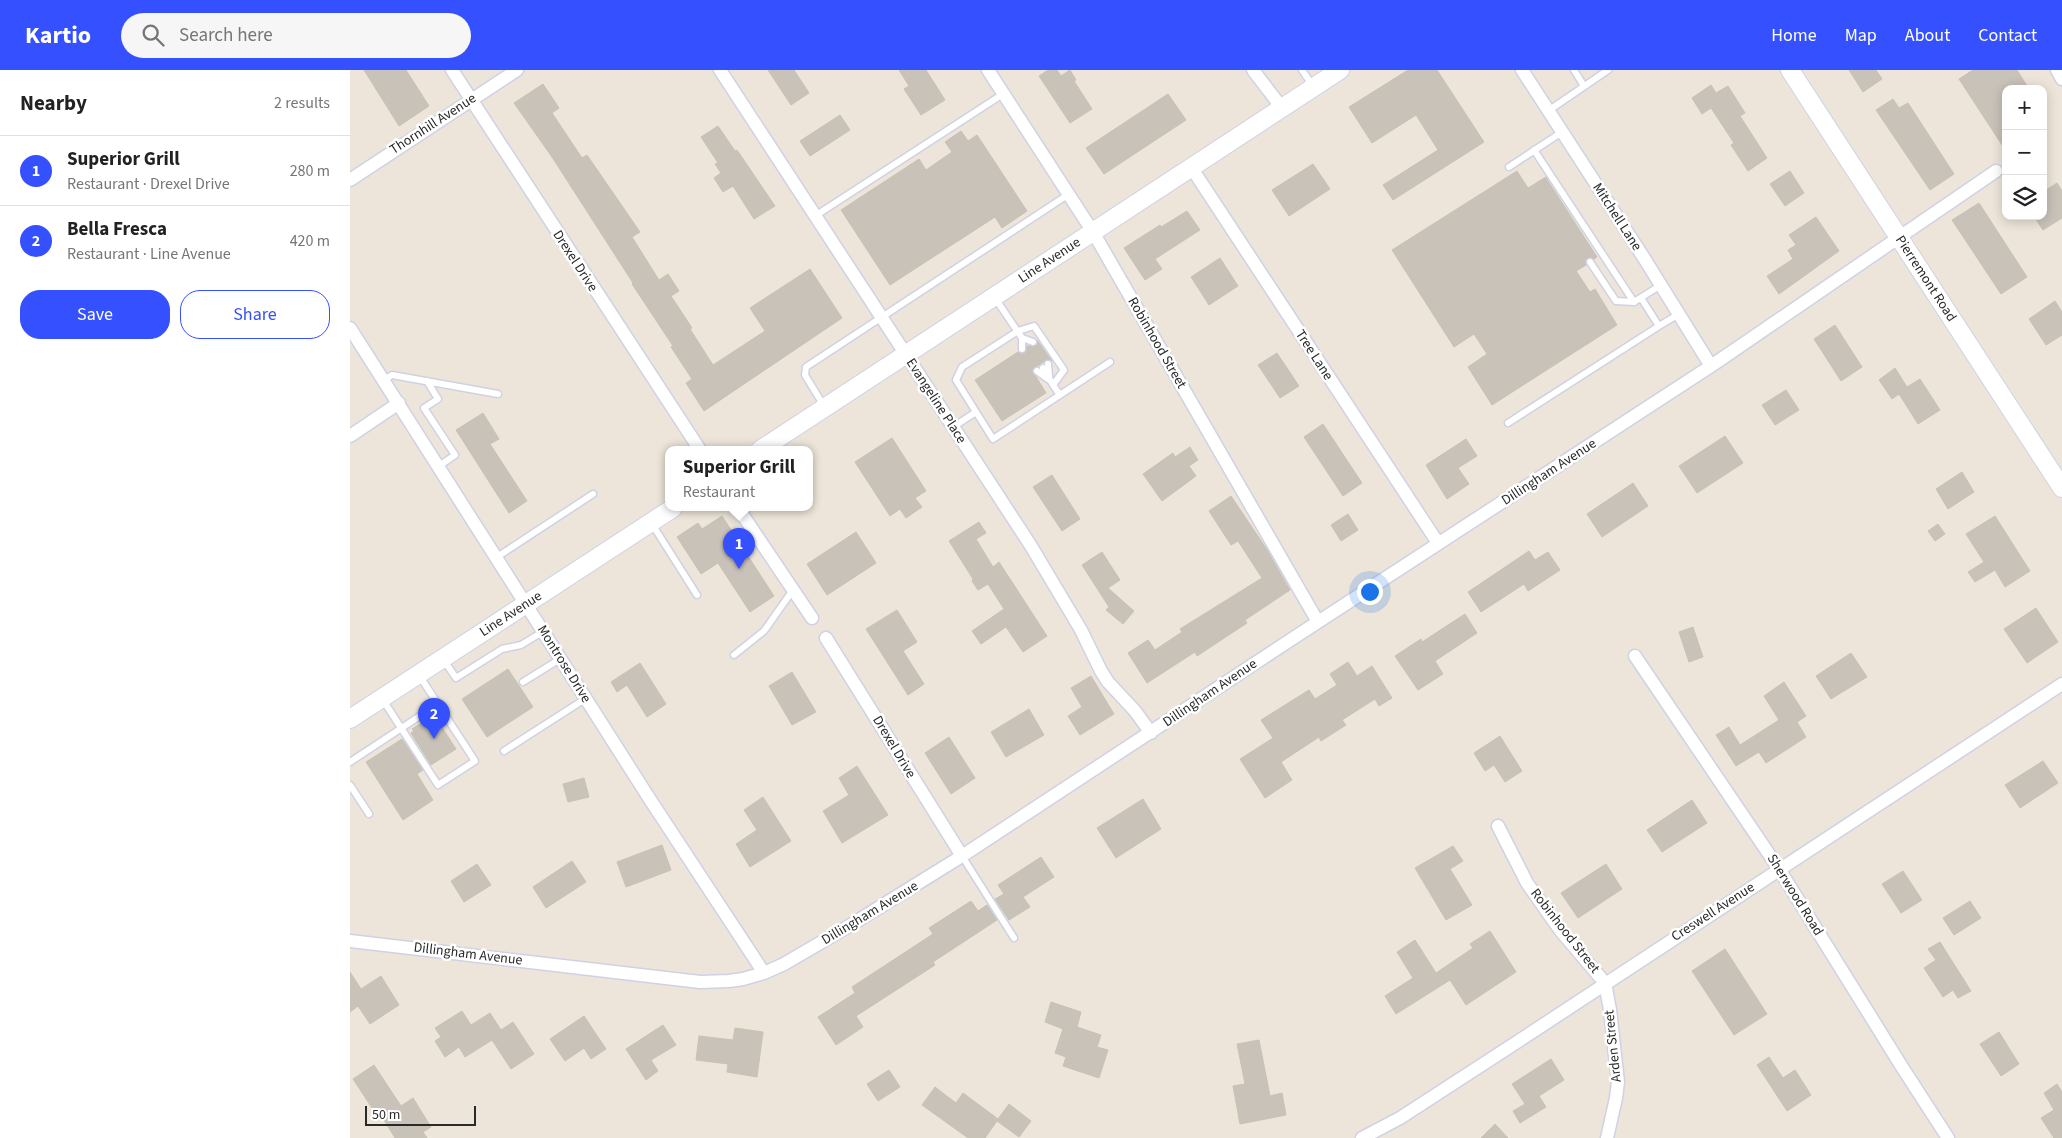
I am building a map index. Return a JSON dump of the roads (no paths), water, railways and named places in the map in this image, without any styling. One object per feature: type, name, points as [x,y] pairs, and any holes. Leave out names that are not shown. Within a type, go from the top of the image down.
[{"type":"main road","name":"Line Avenue","points":[[766,446],[1340,70]]},
{"type":"main road","name":"Pierremont Road","points":[[1790,70],[2062,488]]},
{"type":"main road","name":"Line Avenue","points":[[350,719],[668,511]]},
{"type":"street","name":"Drexel Drive","points":[[452,70],[697,446]]},
{"type":"street","name":"Thornhill Avenue","points":[[350,180],[517,70]]},
{"type":"street","name":"Evangeline Place","points":[[720,70],[1056,586],[1108,682],[1135,710],[1151,733]]},
{"type":"street","name":"Robinhood Street","points":[[988,70],[1093,232],[1318,622]]},
{"type":"street","points":[[1253,70],[1282,108]]},
{"type":"street","name":"Mitchell Lane","points":[[1522,70],[1711,366]]},
{"type":"street","points":[[2056,70],[2062,79]]},
{"type":"street","name":"Tree Lane","points":[[1191,167],[1438,543]]},
{"type":"street","name":"Dillingham Avenue","points":[[350,941],[700,982],[729,981],[764,973],[784,964],[962,856],[1438,543],[1523,490],[1711,366],[1996,171]]},
{"type":"street","name":"Montrose Drive","points":[[350,328],[497,556],[560,659],[764,973]]},
{"type":"street","points":[[350,436],[399,403]]},
{"type":"street","points":[[740,511],[812,618]]},
{"type":"street","name":"Drexel Drive","points":[[826,638],[962,856]]},
{"type":"street","name":"Sherwood Road","points":[[1635,656],[1779,869],[1902,1068],[1948,1138]]},
{"type":"street","name":"Creswell Avenue","points":[[1362,1138],[1400,1118],[2062,684]]},
{"type":"street","name":"Robinhood Street","points":[[1498,826],[1527,883],[1560,930],[1605,983]]},
{"type":"street","name":"Arden Street","points":[[1605,983],[1618,1082],[1607,1138]]},
{"type":"lane","points":[[1302,70],[1314,87]]},
{"type":"lane","points":[[1574,70],[1584,86]]},
{"type":"lane","points":[[1548,111],[1608,70]]},
{"type":"lane","points":[[815,216],[1003,94]]},
{"type":"lane","points":[[1510,167],[1562,132]]},
{"type":"lane","points":[[1534,150],[1634,302]]},
{"type":"lane","points":[[826,408],[805,375],[806,367],[1069,194]]},
{"type":"lane","points":[[1590,247],[1592,239]]},
{"type":"lane","points":[[1590,262],[1616,301],[1634,302],[1661,285]]},
{"type":"lane","points":[[994,297],[1028,345],[1022,338]]},
{"type":"lane","points":[[1641,298],[1659,326]]},
{"type":"lane","points":[[1508,423],[1679,314]]},
{"type":"lane","points":[[1051,382],[1064,370],[1034,326],[1018,331],[962,367],[956,380],[993,439],[1110,362]]},
{"type":"lane","points":[[1051,382],[1043,368],[1060,395]]},
{"type":"lane","points":[[384,380],[392,375],[498,394]]},
{"type":"lane","points":[[427,381],[438,399],[424,408],[455,455],[439,466]]},
{"type":"lane","points":[[953,427],[976,412]]},
{"type":"lane","points":[[497,556],[593,494]]},
{"type":"lane","points":[[651,522],[697,595]]},
{"type":"lane","points":[[734,655],[764,631],[794,589]]},
{"type":"lane","points":[[442,658],[456,678],[502,649],[521,645],[544,631]]},
{"type":"lane","points":[[524,682],[560,659]]},
{"type":"lane","points":[[381,698],[438,785],[475,761],[418,674]]},
{"type":"lane","points":[[504,752],[586,699]]},
{"type":"lane","points":[[351,759],[438,704]]},
{"type":"lane","points":[[350,785],[369,814]]},
{"type":"lane","points":[[962,856],[1014,938]]},
{"type":"place","name":"Superior Grill","points":[[739,569]]},
{"type":"place","name":"Bella Fresca","points":[[434,739]]}]
